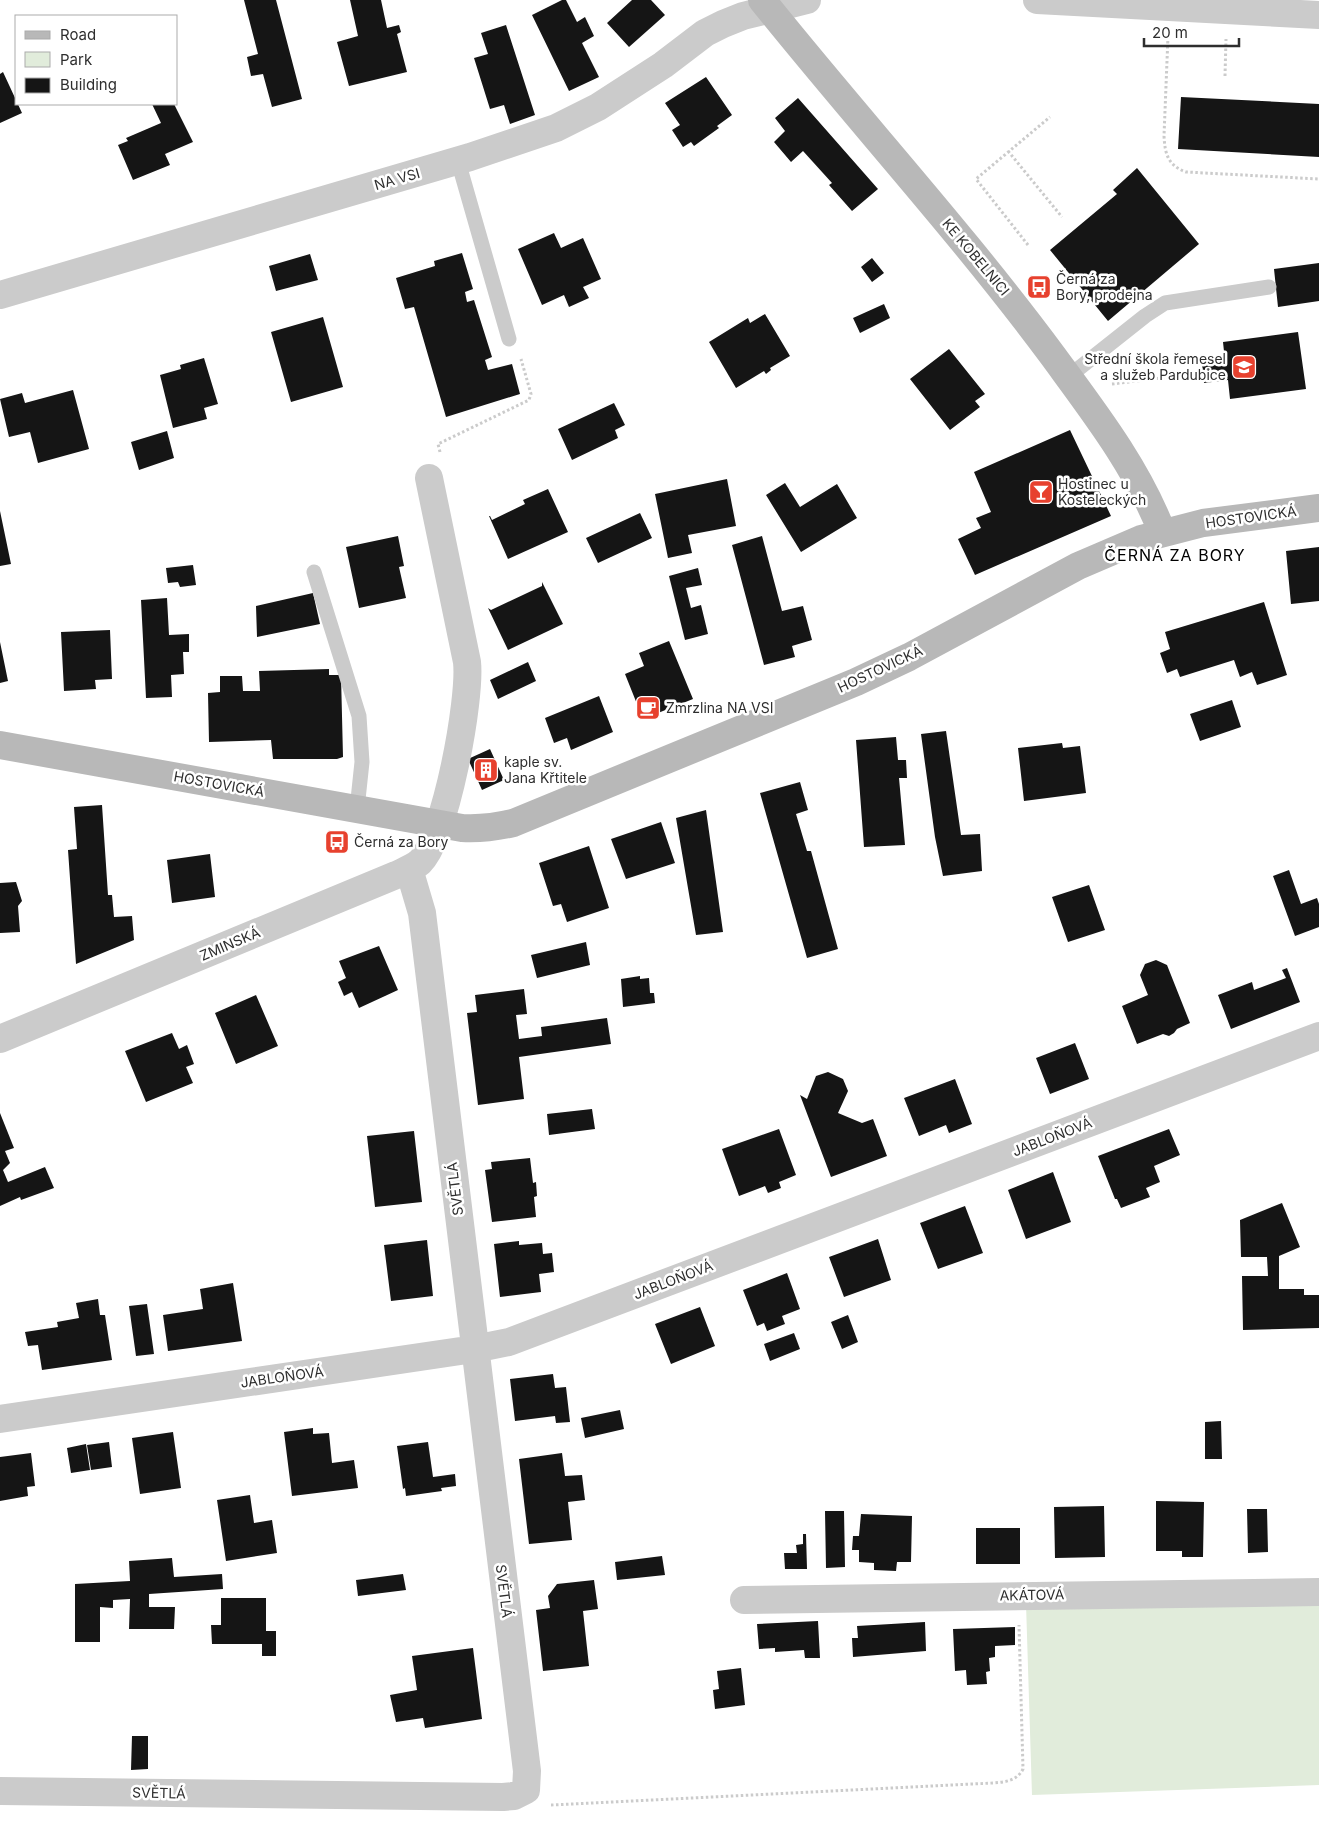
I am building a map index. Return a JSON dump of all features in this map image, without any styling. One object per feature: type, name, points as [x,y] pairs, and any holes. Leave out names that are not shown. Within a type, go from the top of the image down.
[{"type":"main road","name":"KE KOBELNICI","points":[[766,4],[1005,291],[1068,377],[1143,486],[1162,532]]},
{"type":"main road","name":"HOSTOVICKÁ","points":[[0,745],[438,824],[481,829],[513,823],[856,682],[909,657],[1085,563],[1162,532],[1203,523],[1319,508]]},
{"type":"street","name":"NA VSI","points":[[0,295],[458,161],[556,128],[598,107],[663,65],[705,33],[766,4],[807,0]]},
{"type":"street","points":[[1037,0],[1319,15]]},
{"type":"street","points":[[434,466],[468,674],[464,725],[438,824]]},
{"type":"street","name":"ZMINSKÁ","points":[[0,1039],[409,869],[420,861],[429,848],[438,824]]},
{"type":"street","name":"SVĚTLÁ","points":[[0,1791],[503,1797],[522,1794],[528,1783],[422,913],[409,869]]},
{"type":"street","name":"JABLOŇOVÁ","points":[[0,1419],[474,1349],[522,1337],[1319,1036]]},
{"type":"street","name":"AKÁTOVÁ","points":[[744,1600],[1319,1592]]},
{"type":"lane","points":[[458,161],[509,339]]},
{"type":"lane","points":[[1068,377],[1144,316],[1165,304],[1269,287]]},
{"type":"lane","points":[[314,572],[359,716],[362,762],[357,809]]},
{"type":"path","points":[[1225,76],[1227,10]]},
{"type":"path","points":[[1168,73],[1164,136],[1165,151],[1168,160],[1178,169],[1194,172],[1319,179]]},
{"type":"path","points":[[1028,245],[976,179],[1050,117]]},
{"type":"path","points":[[1008,151],[1062,217]]},
{"type":"path","points":[[434,466],[438,444],[529,400],[531,394],[518,345],[509,339]]},
{"type":"path","points":[[1110,384],[1203,373]]},
{"type":"path","points":[[522,1794],[548,1805],[986,1784],[1012,1780],[1020,1776],[1023,1764],[1018,1595]]},
{"type":"green space","points":[[1319,1600],[1319,1785],[1032,1795],[1026,1604]]},
{"type":"building","points":[[244,0],[276,0],[302,99],[272,107],[263,74],[251,76],[247,57],[258,54]]},
{"type":"building","points":[[350,0],[381,0],[387,28],[399,25],[401,32],[397,34],[407,72],[349,86],[337,42],[358,36]]},
{"type":"building","points":[[562,0],[566,0],[577,22],[585,17],[594,36],[582,43],[599,77],[569,91],[532,15]]},
{"type":"building","points":[[632,0],[651,0],[665,15],[629,47],[607,23]]},
{"type":"building","points":[[506,25],[535,115],[510,124],[504,105],[490,109],[474,58],[488,54],[481,33]]},
{"type":"building","points":[[3,72],[15,98],[15,105],[18,105],[22,113],[0,123],[0,74]]},
{"type":"building","points":[[706,77],[732,115],[717,126],[719,128],[694,146],[691,142],[683,147],[672,130],[680,125],[665,103]]},
{"type":"building","points":[[1181,97],[1319,104],[1319,157],[1178,149]]},
{"type":"building","points":[[798,98],[878,189],[852,211],[829,185],[832,183],[803,151],[791,162],[774,142],[785,131],[775,118]]},
{"type":"building","points":[[152,105],[174,105],[193,142],[165,154],[170,165],[133,180],[118,145],[128,141],[126,138],[161,123]]},
{"type":"building","points":[[1137,168],[1199,244],[1108,321],[1050,250],[1117,194],[1113,190]]},
{"type":"building","points":[[554,233],[561,248],[583,238],[601,279],[583,287],[589,298],[569,307],[564,295],[542,305],[518,249]]},
{"type":"building","points":[[462,253],[473,289],[465,292],[467,302],[474,300],[492,357],[485,360],[488,370],[512,364],[520,394],[446,417],[414,307],[405,309],[396,278],[435,266],[434,261]]},
{"type":"building","points":[[310,254],[318,280],[276,291],[269,266]]},
{"type":"building","points":[[872,258],[884,273],[872,282],[861,267]]},
{"type":"building","points":[[1319,263],[1319,301],[1278,307],[1274,269]]},
{"type":"building","points":[[884,304],[890,318],[860,333],[853,318]]},
{"type":"building","points":[[765,314],[790,356],[770,368],[771,370],[766,374],[764,371],[736,388],[709,342],[748,318],[750,323]]},
{"type":"building","points":[[323,317],[343,387],[291,402],[271,332]]},
{"type":"building","points":[[1298,332],[1306,389],[1230,399],[1228,380],[1204,383],[1202,364],[1225,361],[1223,342]]},
{"type":"building","points":[[949,349],[985,394],[975,401],[980,407],[950,430],[910,379]]},
{"type":"building","points":[[204,358],[218,404],[204,408],[207,419],[173,428],[160,375],[181,369],[180,365]]},
{"type":"building","points":[[73,390],[89,449],[38,463],[30,432],[9,437],[0,399],[22,393],[25,403]]},
{"type":"building","points":[[614,403],[625,425],[615,430],[618,438],[572,460],[558,429]]},
{"type":"building","name":"Hostinec u Kosteleckých","points":[[1070,430],[1111,516],[975,575],[958,539],[981,528],[976,518],[991,512],[974,472]]},
{"type":"building","points":[[167,431],[174,458],[139,470],[131,442]]},
{"type":"building","points":[[727,479],[736,526],[688,535],[692,553],[668,558],[655,494]]},
{"type":"building","points":[[785,483],[800,507],[837,484],[857,518],[801,552],[766,495]]},
{"type":"building","points":[[548,489],[568,532],[508,559],[489,516],[492,520],[525,504],[523,500]]},
{"type":"building","points":[[0,511],[11,564],[0,566]]},
{"type":"building","points":[[640,513],[652,538],[598,563],[586,538]]},
{"type":"building","points":[[398,536],[404,566],[399,567],[406,598],[359,608],[346,547]]},
{"type":"building","points":[[762,536],[782,611],[803,606],[812,640],[792,646],[795,657],[764,665],[732,545]]},
{"type":"building","points":[[1319,547],[1319,601],[1291,604],[1286,551]]},
{"type":"building","points":[[193,565],[196,585],[180,587],[178,582],[168,583],[166,568]]},
{"type":"building","points":[[698,568],[702,585],[686,588],[691,608],[701,605],[708,634],[685,640],[669,576]]},
{"type":"building","points":[[542,582],[563,624],[508,650],[488,608],[491,610],[542,586]]},
{"type":"building","points":[[313,593],[320,624],[257,637],[256,606]]},
{"type":"building","points":[[167,598],[169,635],[189,634],[189,652],[183,652],[184,674],[171,675],[172,697],[146,698],[141,600]]},
{"type":"building","points":[[1264,602],[1287,675],[1257,685],[1252,672],[1240,677],[1234,660],[1180,677],[1177,669],[1167,673],[1160,653],[1170,649],[1165,632]]},
{"type":"building","points":[[110,630],[112,679],[95,680],[96,689],[64,691],[61,632]]},
{"type":"building","points":[[669,641],[693,699],[643,719],[625,674],[644,666],[639,653]]},
{"type":"building","points":[[0,642],[8,681],[0,683]]},
{"type":"building","points":[[528,662],[536,681],[498,699],[490,680]]},
{"type":"building","points":[[329,669],[329,675],[341,675],[343,757],[337,759],[273,759],[271,740],[209,742],[208,693],[220,692],[220,676],[242,676],[243,691],[260,691],[259,671]]},
{"type":"building","points":[[599,696],[613,732],[571,750],[567,738],[554,743],[545,718]]},
{"type":"building","points":[[1232,700],[1241,727],[1200,741],[1190,714]]},
{"type":"building","points":[[946,731],[961,835],[980,834],[982,871],[943,876],[935,837],[921,734]]},
{"type":"building","points":[[896,737],[898,760],[906,760],[907,778],[899,778],[905,845],[864,847],[856,740]]},
{"type":"building","points":[[1062,743],[1063,748],[1080,746],[1086,793],[1024,801],[1018,748]]},
{"type":"building","name":"kaple sv. Jana Křtitele","points":[[490,749],[504,780],[482,790],[468,759]]},
{"type":"building","points":[[800,782],[808,810],[796,814],[807,851],[811,851],[838,949],[807,958],[760,793]]},
{"type":"building","points":[[102,805],[108,895],[112,895],[114,917],[132,916],[134,940],[76,964],[68,850],[77,849],[74,807]]},
{"type":"building","points":[[706,810],[723,932],[696,935],[676,818]]},
{"type":"building","points":[[661,822],[675,863],[626,879],[611,839]]},
{"type":"building","points":[[589,846],[609,908],[567,922],[561,904],[553,906],[539,863]]},
{"type":"building","points":[[210,854],[215,897],[172,903],[167,860]]},
{"type":"building","points":[[1289,870],[1301,904],[1317,898],[1319,904],[1319,927],[1295,936],[1273,876]]},
{"type":"building","points":[[16,882],[22,901],[18,906],[20,932],[0,933],[0,883]]},
{"type":"building","points":[[1089,885],[1105,930],[1068,942],[1052,897]]},
{"type":"building","points":[[586,942],[590,965],[537,978],[531,955]]},
{"type":"building","points":[[379,946],[398,990],[359,1008],[352,992],[344,996],[338,982],[346,978],[339,961]]},
{"type":"building","points":[[1156,960],[1167,965],[1190,1023],[1177,1029],[1169,1036],[1163,1034],[1137,1044],[1122,1006],[1148,995],[1140,975],[1145,964]]},
{"type":"building","points":[[1287,968],[1300,1002],[1231,1029],[1218,995],[1252,982],[1254,990],[1286,978],[1282,970]]},
{"type":"building","points":[[640,976],[640,979],[649,978],[650,993],[654,993],[655,1003],[623,1007],[621,979]]},
{"type":"building","points":[[524,989],[527,1014],[516,1015],[519,1039],[542,1036],[541,1027],[607,1018],[611,1044],[519,1057],[524,1099],[478,1105],[467,1013],[477,1012],[475,995]]},
{"type":"building","points":[[256,995],[278,1046],[236,1064],[215,1013]]},
{"type":"building","points":[[172,1033],[179,1049],[187,1045],[194,1064],[186,1067],[193,1083],[146,1102],[125,1051]]},
{"type":"building","points":[[1075,1043],[1089,1079],[1050,1094],[1036,1058]]},
{"type":"building","points":[[828,1072],[843,1079],[848,1091],[838,1113],[862,1123],[873,1119],[887,1156],[831,1177],[800,1095],[807,1099],[816,1076]]},
{"type":"building","points":[[955,1079],[972,1124],[949,1133],[946,1125],[919,1136],[904,1098]]},
{"type":"building","points":[[592,1109],[595,1129],[549,1135],[547,1114]]},
{"type":"building","points":[[0,1113],[14,1148],[5,1151],[10,1163],[3,1170],[8,1182],[45,1167],[54,1188],[21,1200],[20,1197],[0,1206]]},
{"type":"building","points":[[779,1129],[796,1175],[779,1182],[781,1188],[768,1193],[765,1186],[739,1196],[722,1149]]},
{"type":"building","points":[[1169,1129],[1180,1155],[1154,1166],[1160,1182],[1146,1188],[1150,1197],[1121,1208],[1117,1199],[1115,1199],[1098,1156]]},
{"type":"building","points":[[414,1131],[422,1202],[375,1207],[367,1136]]},
{"type":"building","points":[[530,1158],[533,1183],[536,1182],[537,1196],[534,1197],[536,1217],[492,1222],[485,1170],[492,1169],[491,1162]]},
{"type":"building","points":[[1053,1172],[1071,1222],[1026,1239],[1008,1190]]},
{"type":"building","points":[[1282,1203],[1300,1247],[1279,1256],[1279,1289],[1304,1289],[1304,1295],[1319,1295],[1319,1328],[1243,1330],[1242,1276],[1268,1276],[1267,1257],[1241,1257],[1240,1220]]},
{"type":"building","points":[[965,1206],[983,1253],[938,1269],[920,1223]]},
{"type":"building","points":[[878,1239],[891,1280],[844,1297],[829,1257]]},
{"type":"building","points":[[427,1240],[433,1296],[391,1301],[384,1245]]},
{"type":"building","points":[[519,1241],[519,1245],[542,1243],[543,1254],[552,1253],[554,1272],[539,1274],[541,1292],[500,1297],[494,1244]]},
{"type":"building","points":[[787,1273],[800,1309],[782,1316],[785,1324],[767,1331],[764,1323],[757,1326],[743,1290]]},
{"type":"building","points":[[233,1283],[242,1341],[168,1351],[163,1315],[203,1309],[200,1289]]},
{"type":"building","points":[[98,1299],[100,1315],[105,1315],[112,1360],[42,1370],[38,1345],[28,1346],[25,1332],[58,1327],[57,1322],[79,1318],[76,1303]]},
{"type":"building","points":[[147,1304],[154,1354],[136,1356],[129,1306]]},
{"type":"building","points":[[700,1307],[715,1346],[671,1364],[655,1324]]},
{"type":"building","points":[[848,1315],[858,1342],[842,1349],[831,1322]]},
{"type":"building","points":[[794,1333],[800,1349],[770,1361],[764,1344]]},
{"type":"building","points":[[553,1374],[555,1388],[566,1387],[570,1422],[556,1423],[555,1416],[515,1421],[510,1379]]},
{"type":"building","points":[[620,1410],[624,1429],[585,1438],[581,1418]]},
{"type":"building","points":[[1221,1421],[1222,1459],[1205,1459],[1205,1422]]},
{"type":"building","points":[[313,1428],[313,1434],[329,1433],[332,1463],[354,1460],[358,1488],[292,1496],[284,1432]]},
{"type":"building","points":[[173,1432],[181,1488],[140,1494],[132,1438]]},
{"type":"building","points":[[109,1442],[112,1467],[91,1470],[87,1445]]},
{"type":"building","points":[[428,1442],[433,1477],[455,1474],[456,1486],[441,1488],[442,1491],[406,1496],[405,1488],[403,1489],[397,1446]]},
{"type":"building","points":[[86,1444],[90,1470],[71,1473],[67,1448]]},
{"type":"building","points":[[31,1453],[35,1486],[27,1487],[28,1496],[0,1501],[0,1457]]},
{"type":"building","points":[[562,1453],[565,1476],[582,1475],[585,1500],[568,1502],[572,1540],[529,1544],[519,1459]]},
{"type":"building","points":[[250,1495],[254,1523],[272,1520],[277,1553],[226,1561],[217,1500]]},
{"type":"building","points":[[1156,1501],[1204,1502],[1203,1557],[1182,1557],[1182,1551],[1156,1551]]},
{"type":"building","points":[[1104,1506],[1105,1557],[1055,1558],[1054,1507]]},
{"type":"building","points":[[1247,1509],[1267,1509],[1268,1552],[1248,1553]]},
{"type":"building","points":[[825,1511],[844,1511],[845,1567],[826,1568]]},
{"type":"building","points":[[861,1514],[912,1516],[911,1562],[897,1562],[896,1571],[874,1570],[874,1563],[859,1562],[859,1550],[852,1550],[853,1536],[859,1536]]},
{"type":"building","points":[[976,1528],[1020,1528],[1020,1564],[976,1564]]},
{"type":"building","points":[[803,1534],[806,1534],[807,1569],[785,1569],[784,1553],[797,1553],[796,1545],[803,1544]]},
{"type":"building","points":[[662,1556],[665,1575],[617,1580],[615,1562]]},
{"type":"building","points":[[172,1558],[174,1577],[222,1574],[223,1589],[149,1594],[149,1607],[175,1607],[174,1629],[129,1629],[130,1599],[113,1600],[113,1608],[100,1607],[100,1642],[75,1642],[75,1584],[130,1581],[129,1561]]},
{"type":"building","points":[[403,1574],[406,1590],[358,1596],[356,1580]]},
{"type":"building","points":[[594,1580],[598,1609],[583,1611],[589,1666],[543,1671],[536,1610],[550,1608],[548,1596],[557,1584]]},
{"type":"building","points":[[221,1598],[266,1598],[266,1631],[276,1631],[276,1656],[262,1656],[262,1644],[212,1644],[211,1625],[221,1625]]},
{"type":"building","points":[[818,1621],[820,1658],[805,1658],[804,1650],[775,1652],[775,1648],[759,1649],[757,1624]]},
{"type":"building","points":[[925,1622],[926,1651],[853,1657],[852,1638],[858,1638],[857,1626]]},
{"type":"building","points":[[1015,1627],[1015,1645],[995,1646],[995,1657],[989,1658],[990,1671],[986,1672],[987,1684],[967,1685],[966,1670],[955,1671],[953,1629]]},
{"type":"building","points":[[473,1648],[482,1719],[425,1728],[423,1718],[396,1722],[390,1695],[417,1690],[412,1656]]},
{"type":"building","points":[[741,1668],[745,1705],[715,1709],[713,1690],[719,1689],[717,1671]]},
{"type":"building","points":[[132,1736],[148,1736],[148,1769],[131,1770]]},
{"type":"place","name":"Černá za Bory, prodejna","points":[[1039,287]]},
{"type":"place","name":"Střední škola řemesel a služeb Pardubice","points":[[1244,367]]},
{"type":"place","name":"Hostinec u Kosteleckých","points":[[1041,492]]},
{"type":"place","name":"Zmrzlina NA VSI","points":[[648,708]]},
{"type":"place","name":"kaple sv. Jana Křtitele","points":[[486,770]]},
{"type":"place","name":"Černá za Bory","points":[[337,842]]},
{"type":"district","name":"ČERNÁ ZA BORY","points":[[1175,555]]}]
